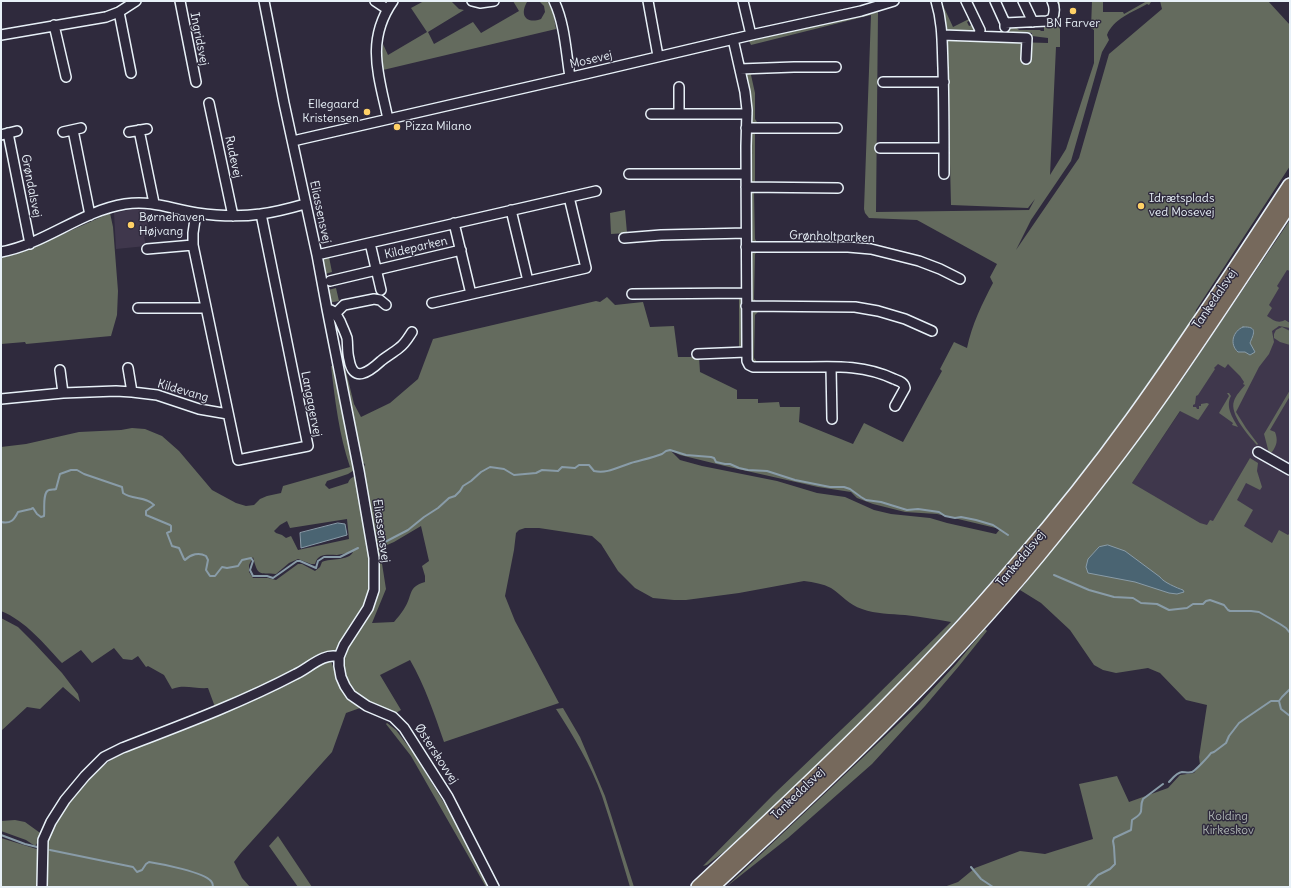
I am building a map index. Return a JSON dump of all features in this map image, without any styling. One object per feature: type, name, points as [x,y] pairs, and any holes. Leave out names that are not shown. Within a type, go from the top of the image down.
[{"type":"highway","name":"Tankedalsvej","points":[[698,887],[854,740],[919,674],[1017,565],[1087,478],[1180,352],[1290,185]]},
{"type":"highway","name":"Tankedalsvej","points":[[712,887],[789,816],[892,717],[952,653],[1037,557],[1108,468],[1158,401],[1290,204]]},
{"type":"street","points":[[1,35],[106,17],[119,12],[136,1]]},
{"type":"street","name":"Ingridsvej","points":[[180,1],[196,82]]},
{"type":"street","name":"Eliassensvej","points":[[264,1],[360,471],[374,558],[374,590],[368,608],[344,645],[339,657]]},
{"type":"street","points":[[375,1],[387,9]]},
{"type":"street","points":[[388,119],[375,57],[379,31],[387,9],[393,1]]},
{"type":"street","points":[[472,1],[480,3],[494,1]]},
{"type":"street","points":[[554,1],[562,31],[570,77]]},
{"type":"street","points":[[648,1],[658,56]]},
{"type":"street","points":[[743,1],[751,35]]},
{"type":"street","name":"Mosevej","points":[[292,141],[658,56],[861,11],[894,1]]},
{"type":"street","points":[[936,1],[940,15],[942,35],[944,82],[944,174]]},
{"type":"street","points":[[966,1],[980,30],[979,36]]},
{"type":"street","points":[[995,1],[1005,23],[1005,37]]},
{"type":"street","points":[[1023,1],[1033,22]]},
{"type":"street","points":[[1005,23],[1047,21],[1052,19],[1054,16],[1054,6],[1052,1]]},
{"type":"street","points":[[119,12],[131,72]]},
{"type":"street","points":[[54,25],[66,77]]},
{"type":"street","points":[[942,35],[1027,38],[1026,59]]},
{"type":"street","points":[[733,39],[745,92],[746,114],[747,361],[749,365],[754,367],[831,366],[862,368],[883,374],[902,382],[905,385],[905,388],[895,406]]},
{"type":"street","points":[[740,69],[836,67]]},
{"type":"street","points":[[883,82],[944,82]]},
{"type":"street","points":[[679,87],[679,114]]},
{"type":"street","name":"Rudevej","points":[[209,103],[233,216]]},
{"type":"street","points":[[651,114],[746,114]]},
{"type":"street","points":[[746,128],[837,128]]},
{"type":"street","points":[[63,132],[77,129],[90,215]]},
{"type":"street","points":[[138,130],[154,203]]},
{"type":"street","name":"Grøndalsvej","points":[[8,133],[30,244]]},
{"type":"street","points":[[880,148],[944,148]]},
{"type":"street","points":[[629,174],[746,174]]},
{"type":"street","points":[[746,187],[838,188]]},
{"type":"street","name":"Kildeparken","points":[[317,255],[596,191]]},
{"type":"street","points":[[432,303],[586,268],[569,197]]},
{"type":"street","points":[[1,252],[30,244],[90,215],[125,204],[154,203],[196,213],[233,216],[261,214],[305,204]]},
{"type":"street","points":[[511,210],[528,281]]},
{"type":"street","name":"Langagervej","points":[[196,213],[193,245],[238,460],[308,446],[261,214]]},
{"type":"street","name":"Kildeparken","points":[[454,223],[471,294]]},
{"type":"street","points":[[629,240],[661,235],[746,233]]},
{"type":"street","name":"Kildeparken","points":[[370,243],[381,290]]},
{"type":"street","points":[[147,249],[193,245]]},
{"type":"street","name":"Grønholtparken","points":[[746,247],[834,247],[871,249],[919,261],[960,279]]},
{"type":"street","name":"Kildeparken","points":[[330,281],[461,250]]},
{"type":"street","points":[[632,294],[746,293]]},
{"type":"street","points":[[336,313],[344,305],[374,299],[380,300],[386,305]]},
{"type":"street","points":[[746,306],[855,307],[878,311],[905,319],[932,331]]},
{"type":"street","points":[[138,308],[206,308]]},
{"type":"street","points":[[327,309],[336,313],[347,338],[350,366],[356,374],[365,374],[372,369],[398,349],[403,340],[412,332]]},
{"type":"street","points":[[697,354],[746,352]]},
{"type":"street","points":[[831,366],[832,419]]},
{"type":"street","points":[[128,368],[132,392]]},
{"type":"street","points":[[60,370],[63,393]]},
{"type":"street","name":"Kildevang","points":[[1,399],[63,393],[132,392],[158,395],[199,409],[228,414]]},
{"type":"street","points":[[1258,452],[1290,470]]},
{"type":"street","points":[[42,887],[43,840],[51,822],[65,800],[104,758],[122,748],[249,696],[297,674],[317,661],[330,655],[339,657]]},
{"type":"street","name":"Østerskovvej","points":[[339,657],[341,677],[351,695],[367,706],[393,718],[404,728],[448,796],[494,887]]},
{"type":"shaded area","name":"Børnehaven Højvang","points":[[146,209],[149,236],[144,237],[146,246],[116,249],[114,213],[128,210]]},
{"type":"shaded area","points":[[1290,246],[1290,581],[1132,483]]},
{"type":"green space","points":[[424,1],[451,1],[459,9],[464,10],[428,32],[434,44],[473,22],[481,33],[519,11],[513,1],[526,1],[524,15],[528,20],[536,20],[541,19],[545,12],[544,6],[539,1],[547,1],[553,12],[556,29],[383,70],[381,62],[383,44],[388,55],[427,32],[411,8]]},
{"type":"green space","points":[[939,1],[941,1],[953,27],[971,18],[972,19],[967,22],[969,26],[974,24],[976,32],[945,32]]},
{"type":"green space","points":[[1054,1],[1060,1],[1060,47],[1056,47],[1050,175],[1066,149],[1094,63],[1094,30],[1091,28],[1092,1],[1103,1],[1103,12],[1123,12],[1124,14],[1147,1],[1151,2],[1149,5],[1147,4],[1124,16],[1110,29],[1107,35],[1109,40],[1102,52],[1071,161],[1031,220],[1016,250],[1079,158],[1109,54],[1162,9],[1160,1],[1268,1],[1290,25],[1290,166],[1196,310],[1195,316],[1146,387],[1039,527],[976,599],[890,693],[884,702],[776,807],[731,847],[707,865],[703,866],[774,794],[951,622],[867,611],[853,605],[825,585],[804,581],[739,593],[686,600],[653,598],[635,588],[618,571],[601,544],[592,536],[539,528],[525,528],[516,533],[505,596],[515,621],[559,703],[444,742],[425,690],[410,660],[380,675],[401,710],[394,714],[367,702],[350,689],[345,676],[345,654],[372,612],[378,591],[378,562],[372,566],[370,598],[360,618],[336,652],[256,691],[215,707],[208,688],[185,687],[172,689],[164,675],[148,666],[146,667],[138,656],[132,660],[123,659],[114,648],[92,663],[81,650],[62,663],[27,627],[10,615],[1,611],[1,447],[26,444],[79,432],[132,428],[145,429],[162,436],[179,451],[212,490],[236,503],[246,506],[254,505],[260,499],[281,493],[283,486],[350,467],[340,430],[336,404],[331,366],[335,365],[356,469],[348,474],[327,481],[325,485],[329,489],[348,483],[350,479],[360,472],[365,464],[361,462],[337,352],[341,351],[354,404],[361,417],[390,403],[418,379],[433,339],[596,301],[600,302],[607,297],[615,305],[643,302],[650,327],[674,326],[678,357],[699,357],[700,372],[737,390],[737,399],[758,399],[758,403],[779,402],[780,407],[800,407],[799,422],[853,444],[864,423],[903,442],[942,371],[940,369],[954,342],[967,348],[981,306],[993,283],[990,277],[997,264],[917,220],[869,218],[865,213],[871,15],[751,45],[749,41],[878,12],[876,212],[1029,210],[1035,199],[1028,208],[951,205],[947,40],[1048,43],[1048,38],[1032,36],[1032,33],[1008,32],[1007,27],[1015,26],[1019,30],[1044,31],[1044,26],[1055,26],[1056,6]],"holes":[[[670,450],[680,455],[729,467],[818,487],[851,492],[857,498],[873,504],[905,512],[937,514],[1000,529],[996,534],[930,518],[891,514],[874,510],[845,497],[817,493],[777,481],[702,466],[680,460]],[[347,519],[349,539],[298,550],[291,536],[286,538],[274,531],[287,521],[290,528]],[[421,526],[429,561],[422,566],[425,582],[415,586],[402,613],[394,622],[372,623],[386,589],[380,548],[394,542]],[[353,552],[348,557],[322,562],[320,567],[315,571],[302,564],[298,564],[276,580],[268,578],[253,578],[249,572],[249,565],[253,557],[256,568],[260,572],[266,574],[276,574],[289,563],[298,559],[315,564],[316,560],[323,555],[337,555]]]},
{"type":"green space","points":[[753,71],[751,75],[755,93],[755,119],[759,125],[752,125],[749,121],[744,75],[746,72]]},
{"type":"green space","points":[[757,130],[755,133],[755,185],[753,185],[749,182],[749,133]]},
{"type":"green space","points":[[753,190],[755,239],[758,244],[752,244],[749,241],[749,192]]},
{"type":"green space","points":[[625,210],[627,233],[611,234],[610,213]]},
{"type":"green space","points":[[110,213],[113,227],[118,291],[117,315],[111,336],[26,344],[25,342],[1,344],[1,258],[25,251]]},
{"type":"green space","name":"Kolding Kirkeskov","points":[[1290,220],[1290,271],[1287,270],[1277,286],[1279,288],[1269,305],[1272,308],[1267,316],[1278,322],[1285,320],[1290,323],[1290,328],[1279,326],[1272,331],[1274,342],[1269,354],[1259,367],[1236,412],[1258,444],[1257,445],[1245,431],[1234,412],[1234,401],[1245,385],[1243,384],[1244,382],[1228,364],[1225,368],[1218,364],[1196,396],[1193,407],[1199,409],[1201,404],[1209,404],[1199,419],[1198,420],[1180,411],[1132,483],[1200,523],[1207,525],[1210,520],[1213,521],[1250,458],[1258,463],[1257,471],[1262,487],[1260,490],[1246,483],[1237,500],[1253,510],[1244,526],[1272,543],[1279,530],[1288,535],[1290,533],[1290,887],[944,887],[958,882],[975,868],[1020,851],[1045,854],[1093,839],[1079,784],[1117,776],[1129,802],[1168,788],[1180,775],[1194,773],[1200,765],[1199,757],[1207,705],[1186,700],[1160,673],[1148,668],[1116,673],[1103,670],[1094,665],[1070,630],[1041,603],[1020,590],[1090,502],[1184,377]]},
{"type":"green space","points":[[751,251],[758,251],[755,254],[754,299],[758,304],[749,301],[749,253]]},
{"type":"green space","points":[[329,257],[332,272],[325,274],[328,290],[336,288],[339,301],[328,303],[320,258]]},
{"type":"green space","points":[[739,296],[743,300],[743,348],[739,351]]},
{"type":"green space","points":[[751,310],[759,311],[755,315],[754,358],[758,363],[752,364],[749,358],[749,312]]},
{"type":"green space","points":[[1282,327],[1290,331],[1290,345],[1280,342],[1274,338],[1276,330]]},
{"type":"green space","points":[[1290,390],[1290,396],[1270,430],[1275,432],[1277,440],[1274,449],[1269,453],[1264,434]]},
{"type":"green space","points":[[1227,393],[1231,396],[1229,400],[1229,408],[1238,427],[1232,425],[1233,423],[1219,413],[1229,396]]},
{"type":"green space","points":[[1,618],[18,627],[34,643],[62,673],[78,694],[80,702],[63,687],[40,709],[27,707],[1,731]]},
{"type":"green space","points":[[985,629],[987,631],[959,666],[872,764],[788,838],[726,887],[919,704],[956,664]]},
{"type":"green space","points":[[331,661],[338,681],[360,708],[346,713],[332,752],[234,862],[242,878],[250,887],[46,887],[46,845],[53,823],[81,787],[95,772],[128,749],[207,717],[215,718],[218,714],[278,688],[323,663]]},
{"type":"green space","points":[[563,708],[580,737],[605,796],[634,887],[630,887],[606,807],[593,773],[576,741],[556,709]]},
{"type":"green space","points":[[387,723],[396,730],[414,754],[463,834],[489,887],[486,887],[411,756],[386,724]]},
{"type":"green space","points":[[15,820],[25,822],[43,835],[35,846],[26,840],[1,831],[1,821]]},
{"type":"green space","points":[[278,836],[312,887],[298,887],[269,846]]},
{"type":"green space","points":[[1,838],[40,850],[41,887],[1,887]]},
{"type":"water","points":[[1243,327],[1251,328],[1254,332],[1250,343],[1255,352],[1250,355],[1245,352],[1238,352],[1235,349],[1233,342],[1233,338],[1237,331]]},
{"type":"water","points":[[338,523],[345,524],[347,535],[301,548],[300,533]]},
{"type":"water","points":[[1108,545],[1125,551],[1164,581],[1183,590],[1184,592],[1177,594],[1169,593],[1135,582],[1088,573],[1086,567],[1088,559],[1099,547]]},
{"type":"waterway","points":[[383,543],[408,530],[449,498],[455,496],[463,486],[490,467],[504,469],[514,475],[536,473],[542,470],[558,471],[562,467],[575,468],[579,465],[589,465],[594,471],[603,472],[654,457],[670,450],[686,455],[711,457],[714,458],[716,462],[730,464],[748,470],[767,471],[795,480],[830,487],[844,487],[850,489],[866,500],[881,502],[907,510],[918,509],[939,512],[945,516],[976,520],[993,525],[1008,535]]},
{"type":"waterway","points":[[1,522],[10,522],[14,519],[18,512],[33,508],[41,517],[44,516],[45,494],[47,491],[56,489],[60,474],[71,470],[77,470],[84,474],[122,487],[123,493],[131,497],[151,502],[154,505],[146,511],[146,515],[171,526],[171,531],[167,533],[172,546],[179,548],[185,560],[195,554],[206,556],[208,560],[206,570],[210,576],[215,576],[222,567],[227,568],[238,566],[242,560],[251,558],[253,561],[250,570],[253,576],[267,576],[273,578],[297,561],[316,568],[318,561],[324,557],[340,557],[358,548]]},
{"type":"waterway","points":[[1054,575],[1089,590],[1114,597],[1133,598],[1141,603],[1157,604],[1169,610],[1187,608],[1193,604],[1203,604],[1210,600],[1224,605],[1230,611],[1259,612],[1286,628],[1290,633]]},
{"type":"waterway","points":[[1279,701],[1290,689]]},
{"type":"waterway","points":[[1169,782],[1182,772],[1194,771],[1211,753],[1226,743],[1229,736],[1239,723],[1271,701],[1279,701]]},
{"type":"waterway","points":[[1279,701],[1281,709],[1290,716]]},
{"type":"waterway","points":[[1087,887],[1098,875],[1110,869],[1115,864],[1114,838],[1131,830],[1132,820],[1141,812],[1143,799],[1163,784]]},
{"type":"waterway","points":[[1,835],[37,847]]},
{"type":"waterway","points":[[50,850],[133,867],[137,872],[142,870],[149,862],[172,867],[207,878],[212,882],[213,887]]},
{"type":"waterway","points":[[971,867],[981,879],[993,887]]},
{"type":"place","name":"BN Farver","points":[[1073,11]]},
{"type":"place","name":"Ellegaard Kristensen","points":[[367,112]]},
{"type":"place","name":"Pizza Milano","points":[[397,127]]},
{"type":"place","name":"Idrætsplads ved Mosevej","points":[[1141,206]]},
{"type":"place","name":"Børnehaven Højvang","points":[[131,225]]}]
